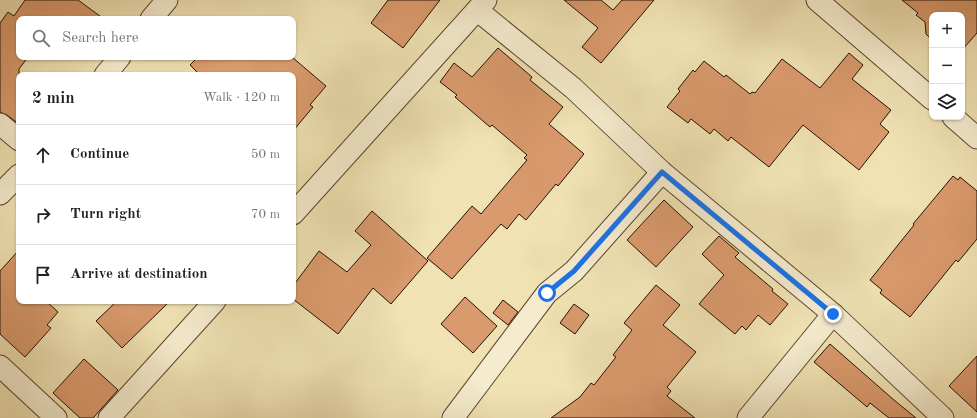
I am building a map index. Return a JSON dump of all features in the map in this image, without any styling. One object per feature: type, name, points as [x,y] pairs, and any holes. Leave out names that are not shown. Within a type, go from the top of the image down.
[{"type":"street","points":[[154,16],[167,0]]},
{"type":"street","points":[[817,0],[929,96]]},
{"type":"street","points":[[296,211],[481,5],[573,88],[662,172],[833,314],[943,418]]},
{"type":"street","points":[[108,72],[118,60]]},
{"type":"street","points":[[956,120],[977,138]]},
{"type":"street","points":[[0,124],[16,137]]},
{"type":"street","points":[[453,418],[547,293],[574,271],[662,172]]},
{"type":"street","points":[[0,194],[16,177]]},
{"type":"street","points":[[109,418],[211,304]]},
{"type":"street","points":[[748,418],[833,314]]},
{"type":"street","points":[[0,366],[56,418]]},
{"type":"building","points":[[25,0],[78,0],[100,16],[16,16],[16,60],[26,60],[19,69],[19,72],[16,72],[16,122],[0,112],[0,23],[8,12],[14,16]]},
{"type":"building","points":[[388,0],[440,0],[403,48],[371,23]]},
{"type":"building","points":[[564,0],[601,0],[613,10],[622,0],[654,0],[601,63],[582,47],[598,28]]},
{"type":"building","points":[[902,0],[977,0],[977,33],[965,47],[965,12],[929,12],[929,37],[926,34],[925,22],[916,15],[918,13]]},
{"type":"building","points":[[498,48],[532,77],[530,80],[563,107],[549,124],[584,154],[558,186],[556,184],[526,220],[519,214],[507,229],[501,224],[452,279],[427,258],[472,206],[481,214],[527,160],[524,158],[527,155],[492,125],[490,127],[455,97],[457,95],[440,82],[454,63],[472,77]]},
{"type":"building","points":[[849,53],[863,65],[852,79],[891,110],[880,124],[889,132],[859,170],[803,125],[769,167],[731,137],[728,141],[714,129],[710,134],[691,119],[688,123],[667,107],[680,91],[678,89],[693,70],[695,72],[704,61],[724,77],[726,75],[750,94],[752,92],[755,93],[782,59],[820,88]]},
{"type":"building","points":[[195,60],[296,60],[326,86],[310,105],[313,107],[296,127],[296,72],[197,72],[190,65]]},
{"type":"building","points":[[953,176],[958,180],[960,177],[977,191],[977,239],[958,262],[956,260],[910,317],[880,293],[882,290],[870,280],[914,225],[913,224]]},
{"type":"building","points":[[664,200],[693,227],[656,267],[627,240]]},
{"type":"building","points":[[372,211],[428,261],[391,304],[373,288],[338,334],[296,301],[296,282],[319,251],[347,272],[371,245],[355,231]]},
{"type":"building","points":[[719,236],[739,253],[735,257],[773,289],[772,291],[788,304],[770,325],[758,315],[746,330],[742,326],[735,334],[699,304],[724,275],[702,254]]},
{"type":"building","points":[[16,253],[16,304],[49,304],[58,312],[47,325],[51,328],[25,357],[0,334],[0,271]]},
{"type":"building","points":[[656,285],[680,305],[663,325],[696,352],[667,387],[671,391],[667,396],[695,418],[551,418],[580,397],[591,383],[594,385],[616,357],[613,355],[632,330],[624,323]]},
{"type":"building","points":[[465,297],[497,326],[473,353],[441,324]]},
{"type":"building","points":[[503,300],[518,312],[508,325],[493,313]]},
{"type":"building","points":[[114,304],[167,304],[122,348],[96,321]]},
{"type":"building","points":[[574,304],[589,315],[575,334],[560,323]]},
{"type":"building","points":[[830,344],[916,418],[889,418],[870,403],[867,407],[814,362]]},
{"type":"building","points":[[977,356],[977,412],[949,386]]},
{"type":"building","points":[[84,359],[118,390],[93,418],[80,418],[53,393]]},
{"type":"route","points":[[547,293],[561,280],[574,271],[662,172],[833,314]]}]
